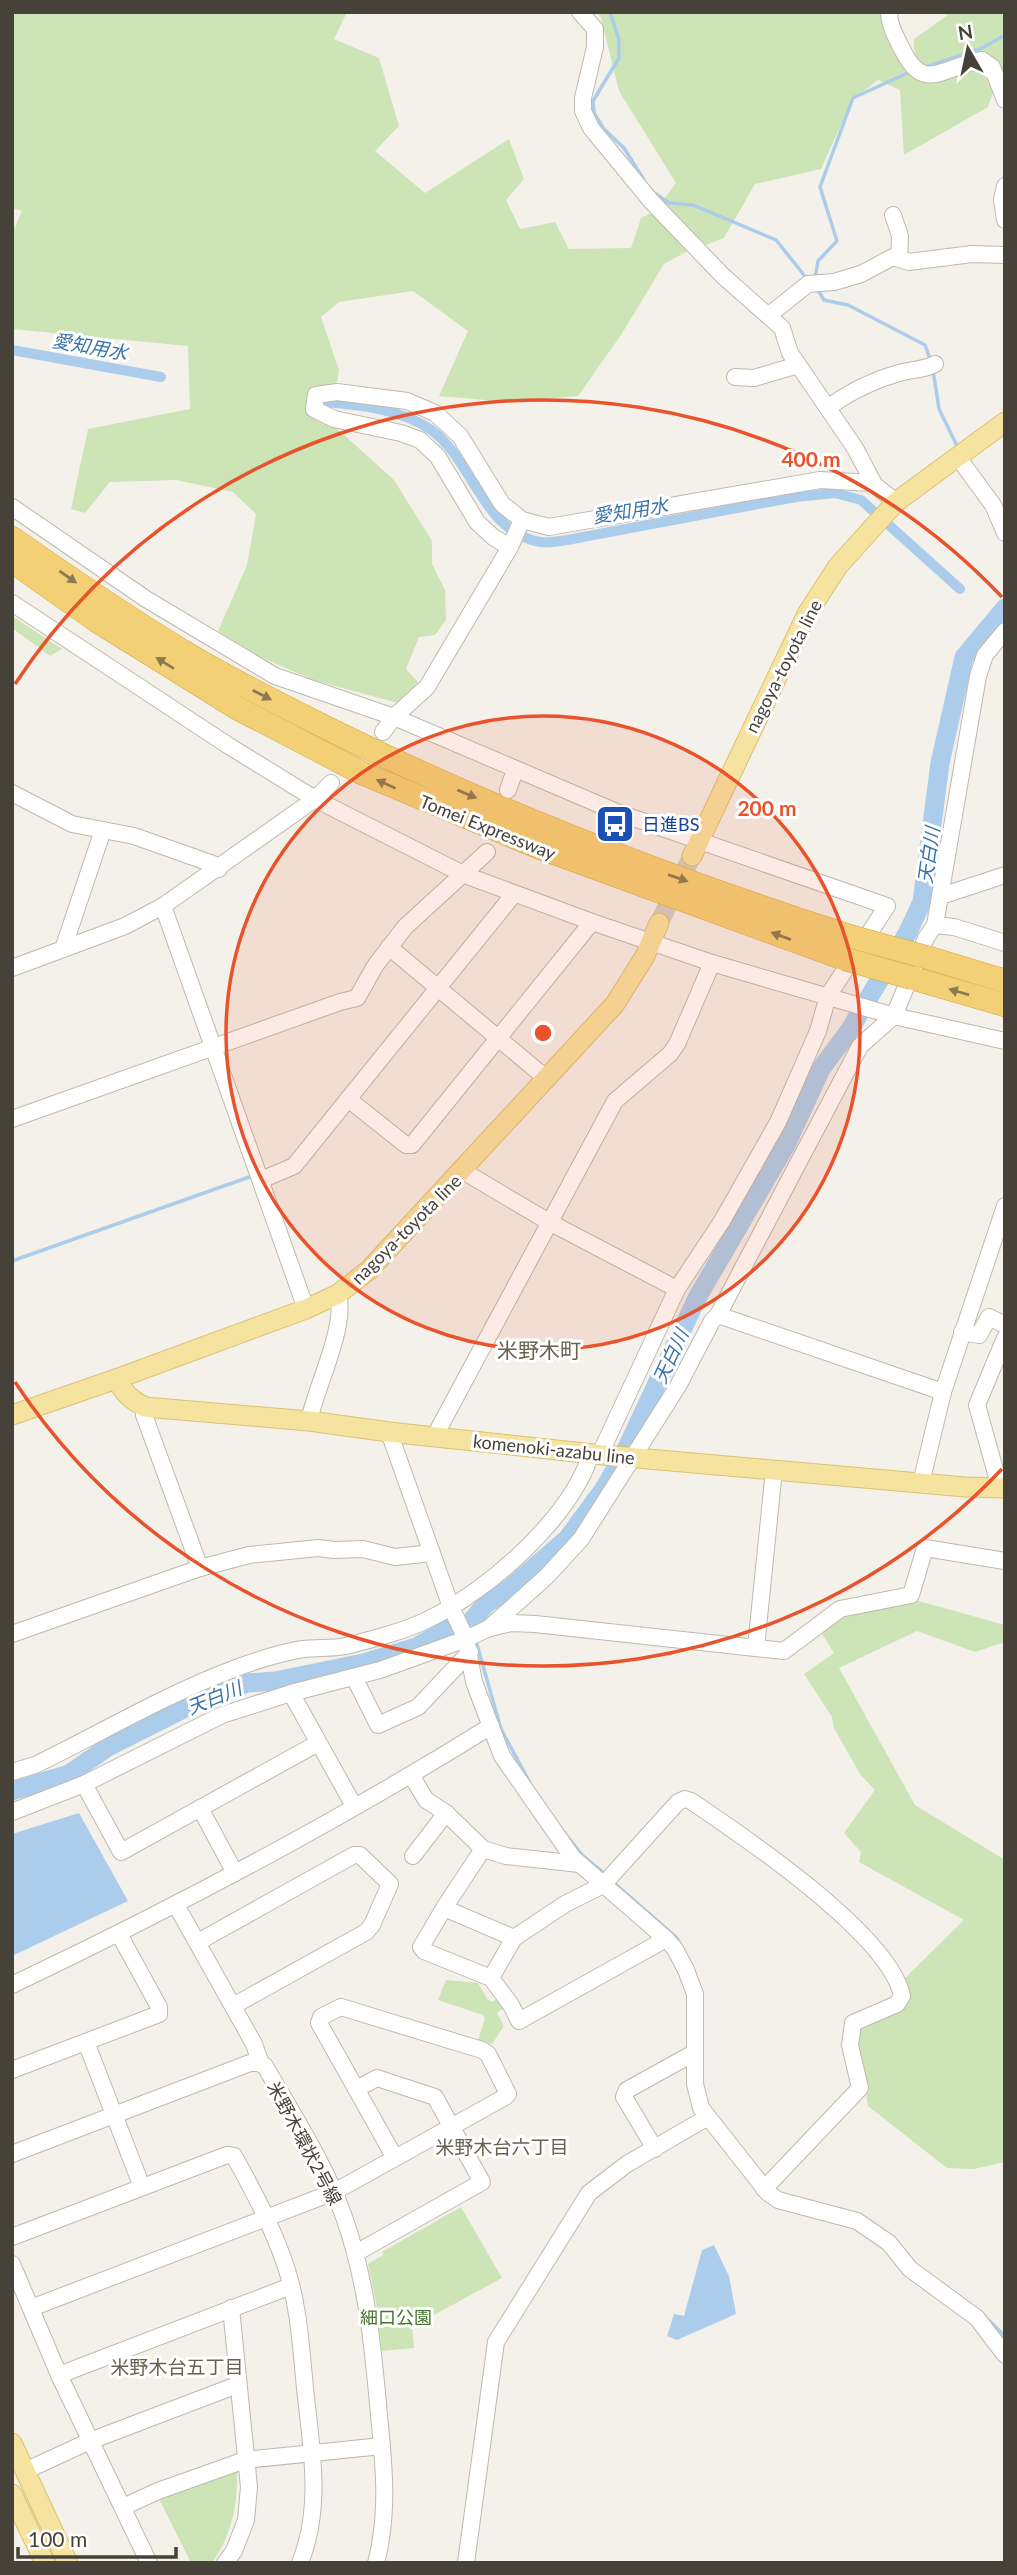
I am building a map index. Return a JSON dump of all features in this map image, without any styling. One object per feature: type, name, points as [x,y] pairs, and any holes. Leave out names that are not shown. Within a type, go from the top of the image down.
[{"type":"highway","name":"Tomei Expressway","points":[[12,538],[109,606],[186,653],[248,688],[388,758],[652,869],[849,936],[1005,981]]},
{"type":"highway","name":"Tomei Expressway","points":[[12,561],[97,621],[237,708],[362,773],[538,847],[845,960],[1005,1005]]},
{"type":"main road","name":"nagoya-toyota line","points":[[695,847],[807,614],[838,566],[894,504],[1005,422]]},
{"type":"main road","name":"nagoya-toyota line","points":[[12,1415],[116,1380],[306,1309],[338,1294],[369,1270],[615,1004],[645,956],[659,923]]},
{"type":"main road","points":[[116,1380],[123,1391],[145,1407]]},
{"type":"main road","name":"komenoki-azabu line","points":[[145,1407],[309,1421],[598,1454],[1002,1488]]},
{"type":"main road","points":[[12,2443],[68,2563]]},
{"type":"main road","points":[[12,2494],[45,2563]]},
{"type":"street","points":[[580,12],[595,29],[595,47],[583,98],[583,111],[591,128],[651,201],[723,275],[782,328],[790,352],[855,448],[874,484],[872,483]]},
{"type":"street","points":[[888,12],[889,21],[907,59],[919,74],[927,76],[964,63],[982,60],[992,67],[1005,100]]},
{"type":"street","points":[[1005,186],[1002,200],[1005,220]]},
{"type":"street","points":[[893,215],[900,236],[899,258]]},
{"type":"street","points":[[769,315],[812,284],[861,274],[893,257],[909,262],[972,254],[1005,255]]},
{"type":"street","points":[[735,377],[754,378],[798,365]]},
{"type":"street","points":[[828,407],[851,392],[870,384],[903,372],[927,369],[935,365]]},
{"type":"street","points":[[510,547],[493,537],[477,522],[430,447],[412,436],[334,419],[314,409],[316,395],[337,392],[407,401],[435,413],[460,436],[502,504],[522,520],[549,527],[820,480],[872,483],[894,504]]},
{"type":"street","points":[[957,457],[993,505],[1005,533]]},
{"type":"street","points":[[12,507],[146,599],[262,670],[296,685],[394,717],[695,847],[887,906],[828,996],[817,1031],[778,1122],[722,1221],[677,1289],[598,1454],[569,1498],[523,1553],[451,1607],[424,1622],[342,1646],[285,1653],[232,1669],[35,1765],[12,1772]]},
{"type":"street","points":[[383,732],[394,717],[427,687],[510,547],[522,520]]},
{"type":"street","points":[[12,603],[83,652],[315,799],[465,874],[514,894],[712,963],[889,1014],[1005,1041]]},
{"type":"street","points":[[354,1677],[379,1725],[418,1707],[468,1646],[547,1576],[581,1539],[668,1401],[712,1321],[718,1315],[860,1046],[889,1014],[926,937],[935,925],[978,676],[985,654],[1005,631]]},
{"type":"street","points":[[508,790],[515,770]]},
{"type":"street","points":[[12,968],[125,926],[163,906],[315,799],[331,783]]},
{"type":"street","points":[[12,793],[72,824],[134,836],[213,864],[219,869]]},
{"type":"street","points":[[63,949],[103,830]]},
{"type":"street","points":[[12,1119],[357,998],[405,927],[487,852]]},
{"type":"street","points":[[941,895],[1005,875]]},
{"type":"street","points":[[261,1180],[294,1166],[514,894]]},
{"type":"street","points":[[163,906],[306,1309]]},
{"type":"street","points":[[348,1099],[409,1146],[501,1038],[592,922]]},
{"type":"street","points":[[935,925],[954,927],[1005,943]]},
{"type":"street","points":[[390,947],[547,1079]]},
{"type":"street","points":[[437,1437],[615,1101],[670,1054],[677,1044],[712,963]]},
{"type":"street","points":[[463,1171],[549,1222],[677,1289]]},
{"type":"street","points":[[922,1483],[943,1392],[1005,1206]]},
{"type":"street","points":[[309,1421],[333,1346],[341,1304],[338,1294]]},
{"type":"street","points":[[718,1315],[943,1392]]},
{"type":"street","points":[[962,1332],[979,1335],[989,1317],[1005,1325]]},
{"type":"street","points":[[1002,1488],[977,1405],[1005,1338]]},
{"type":"street","points":[[145,1407],[144,1415],[200,1568]]},
{"type":"street","points":[[389,1432],[451,1607],[468,1646],[474,1682],[502,1756],[573,1858],[666,1939],[675,1949],[686,1970],[695,1994],[695,2084],[701,2108],[764,2189],[778,2200],[856,2221],[889,2243],[910,2269],[977,2318],[1005,2355]]},
{"type":"street","points":[[756,1647],[774,1470]]},
{"type":"street","points":[[12,1634],[200,1568],[249,1555],[318,1548],[363,1549],[395,1557],[432,1552]]},
{"type":"street","points":[[489,1628],[512,1623],[535,1624],[784,1651],[840,1609],[911,1595],[925,1548],[1005,1561]]},
{"type":"street","points":[[12,1812],[84,1784],[222,1715],[291,1693],[468,1646]]},
{"type":"street","points":[[291,1693],[354,1806]]},
{"type":"street","points":[[12,1985],[176,1905],[411,1775],[491,1726]]},
{"type":"street","points":[[84,1784],[121,1852],[318,1743]]},
{"type":"street","points":[[411,1775],[426,1800],[446,1813],[483,1849],[506,1856],[580,1864]]},
{"type":"street","points":[[491,1978],[514,1938],[565,1904],[603,1885],[678,1802],[685,1799],[796,1876],[842,1917],[888,1965],[901,1991],[897,2004],[853,2023],[850,2045],[860,2088],[764,2189]]},
{"type":"street","points":[[200,1808],[235,1873]]},
{"type":"street","points":[[413,1856],[446,1813]]},
{"type":"street","points":[[483,1849],[421,1947],[424,1951],[491,1978],[512,2005],[519,2021],[666,1939]]},
{"type":"street","points":[[198,1942],[354,1855],[360,1855],[388,1880],[389,1889],[366,1932],[233,2006]]},
{"type":"street","points":[[176,1905],[254,2044],[261,2064]]},
{"type":"street","points":[[444,1908],[514,1938]]},
{"type":"street","points":[[12,2070],[159,2014],[159,2007],[118,1934]]},
{"type":"street","points":[[31,2308],[334,2192],[395,2158],[452,2126],[508,2094],[488,2054],[482,2050],[338,2008],[321,2017],[319,2023],[395,2158]]},
{"type":"street","points":[[86,2042],[142,2187]]},
{"type":"street","points":[[654,2149],[624,2096],[627,2090],[694,2053]]},
{"type":"street","name":"米野木環状2号線","points":[[12,2154],[250,2063],[265,2066],[334,2192],[356,2253],[370,2319],[386,2491],[383,2528],[376,2563]]},
{"type":"street","points":[[356,2089],[377,2078],[432,2095],[438,2100],[481,2179],[480,2185],[356,2253]]},
{"type":"street","points":[[466,2563],[496,2342],[589,2193],[627,2164],[708,2118]]},
{"type":"street","points":[[12,2237],[232,2155],[267,2217],[291,2286],[299,2330],[314,2483],[312,2523],[300,2563]]},
{"type":"street","points":[[12,2264],[59,2375],[149,2563]]},
{"type":"street","points":[[59,2375],[291,2286]]},
{"type":"street","points":[[226,2563],[246,2520],[249,2487],[231,2308]]},
{"type":"street","points":[[25,2471],[90,2441],[237,2385]]},
{"type":"street","points":[[122,2507],[245,2460],[382,2446]]},
{"type":"green space","points":[[12,12],[347,12],[334,39],[379,58],[399,126],[375,151],[425,193],[509,139],[524,179],[506,200],[520,229],[555,222],[569,249],[631,248],[641,218],[655,211],[691,249],[664,264],[621,335],[578,396],[509,402],[439,396],[468,331],[413,291],[339,302],[321,317],[339,370],[337,382],[314,388],[333,425],[394,480],[432,541],[432,564],[445,590],[446,620],[435,635],[419,637],[406,669],[418,682],[398,703],[313,680],[244,650],[218,631],[247,565],[256,514],[233,492],[176,480],[110,482],[85,513],[71,509],[88,429],[190,409],[188,346],[12,329],[12,234],[22,211],[12,208]]},
{"type":"green space","points":[[597,12],[885,12],[906,67],[983,71],[993,93],[988,107],[904,155],[900,90],[878,80],[852,100],[821,169],[755,184],[724,238],[706,245],[662,202],[676,183],[619,91],[601,18]]},
{"type":"green space","points":[[934,12],[1005,12],[1005,83],[995,60],[927,69],[920,63],[915,52],[914,39],[948,15]]},
{"type":"green space","points":[[12,616],[62,649],[50,656],[12,628]]},
{"type":"green space","points":[[915,1600],[1005,1625],[1005,1642],[975,1652],[917,1631],[839,1668],[915,1805],[1005,1860],[1005,2162],[974,2169],[947,2168],[868,2106],[854,2024],[909,1996],[905,1978],[964,1920],[859,1862],[861,1852],[844,1833],[875,1790],[860,1774],[834,1728],[832,1717],[804,1674],[834,1653],[821,1632],[845,1617]]},
{"type":"green space","points":[[446,1980],[478,1983],[488,2000],[493,2002],[497,1998],[507,2006],[497,2013],[504,2026],[492,2044],[478,2040],[485,2018],[483,2015],[438,2000]]},
{"type":"green space","name":"細口公園","points":[[461,2207],[502,2278],[412,2327],[414,2348],[382,2351],[368,2264],[383,2255],[382,2252]]},
{"type":"green space","points":[[237,2467],[235,2505],[225,2540],[212,2563],[191,2563],[159,2499]]},
{"type":"water","points":[[79,1813],[128,1901],[12,1956],[12,1834]]},
{"type":"water","points":[[714,2245],[729,2276],[736,2314],[677,2340],[667,2336],[674,2314],[684,2316],[702,2250]]},
{"type":"waterway","points":[[610,12],[619,40],[619,58],[593,101],[594,113],[604,129],[624,148],[644,180]]},
{"type":"waterway","points":[[926,67],[982,48],[1005,35]]},
{"type":"waterway","points":[[815,278],[818,261],[837,241],[820,187],[853,98],[912,71]]},
{"type":"waterway","points":[[653,192],[669,203],[693,205],[776,240],[808,280]]},
{"type":"waterway","points":[[817,289],[824,300],[848,305],[925,345],[931,362]]},
{"type":"waterway","name":"愛知用水","points":[[12,350],[161,377]]},
{"type":"waterway","points":[[933,370],[939,409],[958,448]]},
{"type":"waterway","name":"愛知用水","points":[[325,402],[393,412],[430,429],[445,442],[491,510],[504,524],[520,536],[540,542],[567,540],[796,497],[835,493],[861,500],[960,589]]},
{"type":"waterway","name":"天白川","points":[[12,1791],[69,1774],[108,1747],[199,1701],[247,1683],[275,1681],[363,1663],[416,1647],[451,1627],[468,1625],[486,1604],[510,1588],[567,1539],[604,1489],[624,1454],[697,1298],[786,1145],[821,1069],[849,1031],[908,932],[922,902],[940,763],[964,657],[1005,608]]},
{"type":"waterway","points":[[12,1261],[252,1176]]},
{"type":"waterway","points":[[476,1641],[501,1729],[530,1783]]},
{"type":"waterway","points":[[564,1832],[582,1855],[605,1874]]},
{"type":"waterway","points":[[613,1882],[677,1938],[681,1946]]},
{"type":"waterway","points":[[981,2313],[1005,2336]]},
{"type":"tunnel","points":[[659,923],[692,856]]},
{"type":"place","name":"日進BS","points":[[615,824]]},
{"type":"district","name":"米野木町","points":[[539,1349]]},
{"type":"district","name":"米野木台六丁目","points":[[502,2146]]},
{"type":"district","name":"米野木台五丁目","points":[[177,2366]]}]
